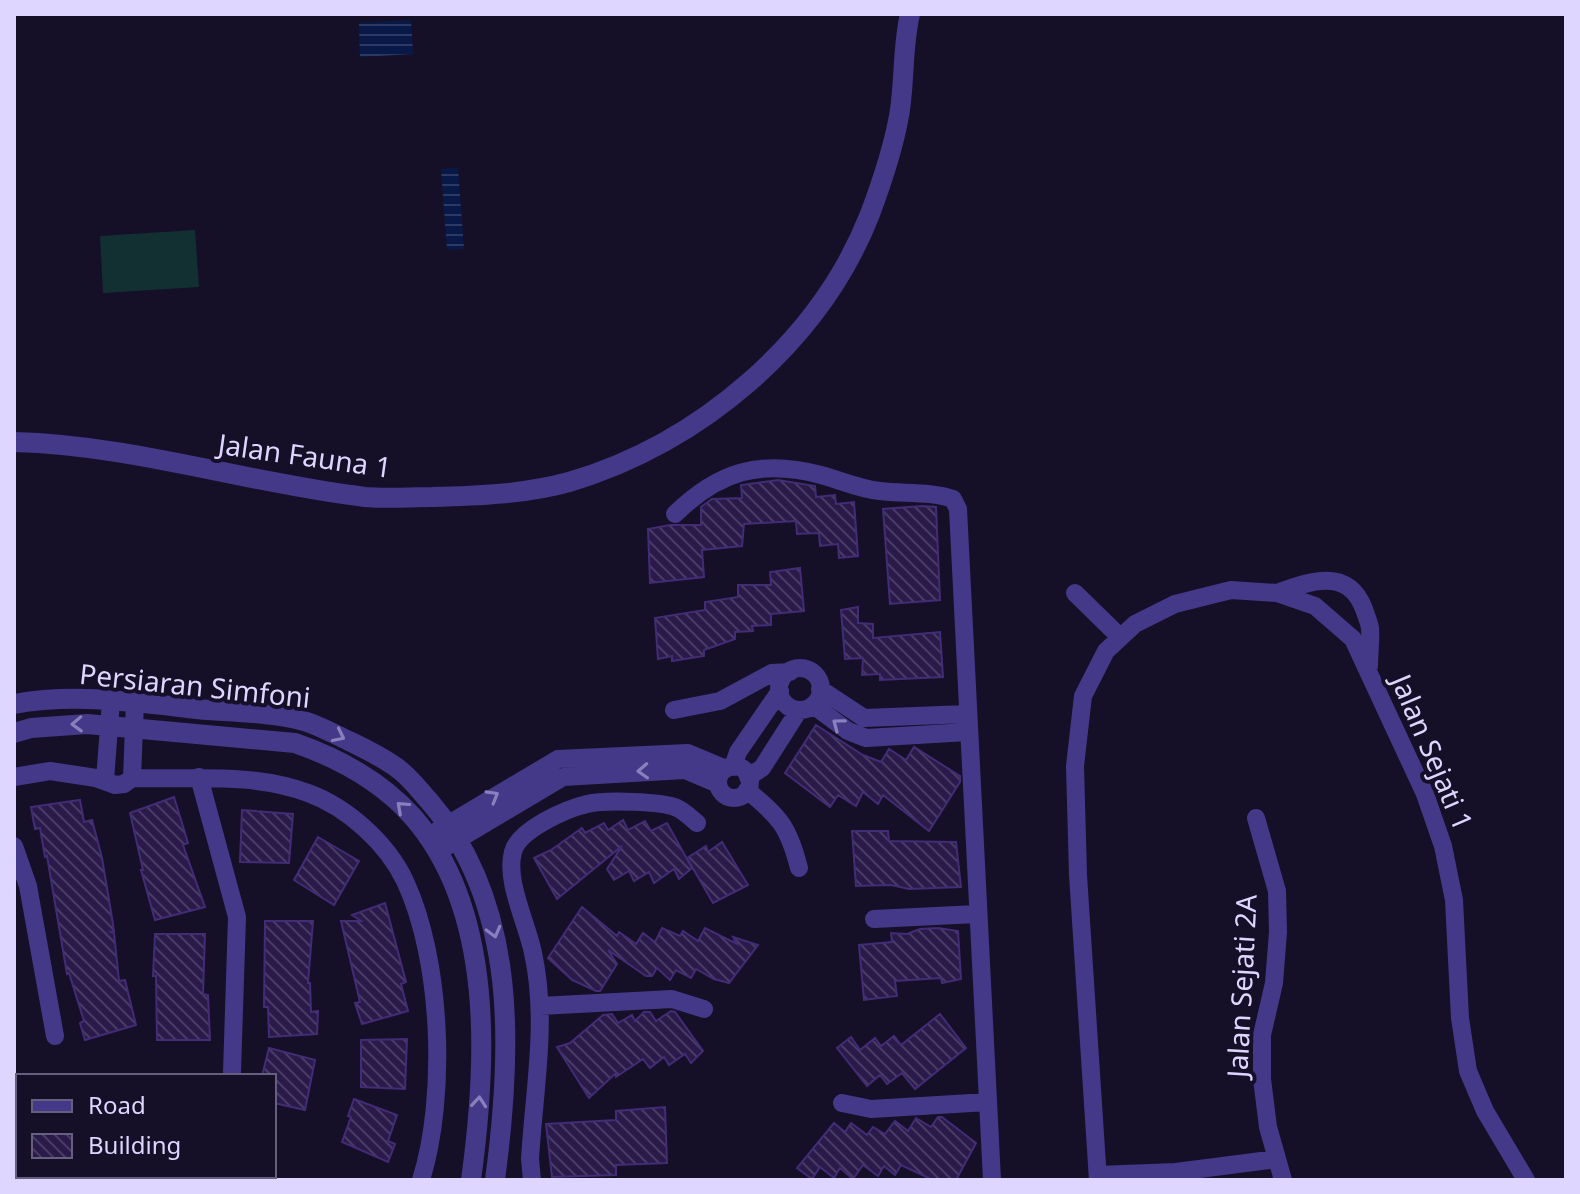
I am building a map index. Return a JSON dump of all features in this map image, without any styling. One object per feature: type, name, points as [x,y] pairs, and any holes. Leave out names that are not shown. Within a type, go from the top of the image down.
[{"type":"street","name":"Jalan Fauna 1","points":[[897,14],[904,39]]},
{"type":"street","name":"Jalan Fauna 1","points":[[14,442],[112,451],[307,489],[370,497],[489,494],[566,483],[623,464],[688,429],[736,393],[792,339],[845,263],[868,217],[886,167],[899,117],[904,78],[904,39],[910,14]]},
{"type":"street","points":[[675,514],[694,496],[723,477],[771,467],[820,474],[880,491],[942,495],[953,499],[958,509],[992,1180]]},
{"type":"street","points":[[1277,593],[1301,584],[1326,580],[1343,583],[1359,597],[1370,626],[1369,673]]},
{"type":"street","name":"Jalan Sejati 1","points":[[1098,1178],[1078,875],[1075,766],[1083,696],[1106,651],[1135,624],[1175,604],[1231,590],[1277,593],[1315,606],[1353,639],[1425,794],[1443,846],[1454,900],[1460,1018],[1468,1071],[1485,1111],[1526,1180]]},
{"type":"street","points":[[1075,593],[1120,637]]},
{"type":"street","points":[[799,668],[813,673],[811,701],[762,768],[734,777],[738,752],[780,691],[783,678],[799,668]]},
{"type":"street","points":[[674,710],[720,701],[772,673],[790,672]]},
{"type":"street","points":[[780,691],[787,706],[811,701],[864,718],[967,723]]},
{"type":"street","name":"Persiaran Simfoni","points":[[14,704],[42,699],[135,702],[287,718],[315,725],[378,754],[403,772],[452,830],[467,856],[487,906],[502,975],[506,1063],[495,1180]]},
{"type":"street","points":[[105,780],[111,701]]},
{"type":"street","points":[[811,701],[848,731],[866,738],[967,723]]},
{"type":"street","points":[[132,778],[135,702]]},
{"type":"street","points":[[864,718],[866,738]]},
{"type":"street","name":"Persiaran Simfoni","points":[[14,733],[63,725],[109,726],[295,743],[354,769],[413,817],[456,888],[475,955],[481,1039],[471,1180]]},
{"type":"street","points":[[432,844],[558,759],[688,753],[734,777],[777,816],[790,834],[799,868]]},
{"type":"street","points":[[14,777],[50,771],[105,780],[115,785],[124,784],[132,778],[199,777],[263,781],[327,801],[380,843],[405,881],[429,959],[435,1003],[437,1059],[434,1097],[421,1180]]},
{"type":"street","points":[[199,777],[237,917],[232,1072]]},
{"type":"street","points":[[532,1180],[530,1159],[540,1006],[533,951],[511,868],[515,845],[524,835],[570,809],[606,802],[666,805],[678,808],[697,823]]},
{"type":"street","name":"Jalan Sejati 2A","points":[[1256,818],[1277,891],[1274,983],[1262,1035],[1262,1079],[1268,1127],[1283,1180]]},
{"type":"street","points":[[14,846],[28,886],[55,1036]]},
{"type":"street","points":[[874,919],[977,914]]},
{"type":"street","points":[[540,1006],[672,999],[704,1009]]},
{"type":"street","points":[[842,1103],[871,1109],[988,1102]]},
{"type":"street","points":[[1098,1178],[1277,1159]]},
{"type":"green space","points":[[195,230],[199,287],[103,293],[100,236]]},
{"type":"water","points":[[411,20],[413,54],[360,57],[359,23]]},
{"type":"water","points":[[458,168],[464,249],[447,250],[441,169]]},
{"type":"building","points":[[778,480],[815,486],[816,497],[835,495],[836,504],[854,502],[858,556],[839,558],[838,544],[820,546],[819,533],[797,534],[796,521],[744,524],[742,546],[702,550],[704,577],[650,583],[648,529],[701,525],[701,507],[712,499],[742,498],[741,485]]},
{"type":"building","points":[[936,507],[940,600],[890,604],[883,509]]},
{"type":"building","points":[[800,568],[804,611],[771,614],[771,625],[752,626],[753,631],[735,632],[735,639],[704,650],[704,656],[672,661],[672,656],[658,659],[655,618],[705,610],[705,602],[738,597],[738,585],[771,585],[770,572]]},
{"type":"building","points":[[858,607],[858,623],[873,624],[873,638],[940,632],[943,677],[880,680],[880,674],[862,675],[863,658],[845,659],[841,610]]},
{"type":"building","points":[[816,725],[863,755],[881,762],[889,749],[906,760],[914,747],[960,776],[960,782],[929,831],[883,795],[878,804],[863,792],[856,806],[838,795],[830,807],[785,773]]},
{"type":"building","points":[[174,797],[188,843],[183,845],[205,907],[155,920],[130,813]]},
{"type":"building","points":[[80,800],[84,822],[92,820],[102,858],[119,981],[125,980],[136,1025],[85,1040],[80,1023],[84,1021],[67,974],[47,856],[40,828],[35,829],[31,807]]},
{"type":"building","points":[[242,810],[293,814],[289,863],[240,862]]},
{"type":"building","points":[[623,820],[628,830],[645,821],[651,831],[667,823],[692,868],[679,879],[674,869],[654,883],[649,872],[634,881],[629,871],[614,880],[607,869],[622,846],[557,899],[534,858],[582,828],[585,833],[604,823],[608,830]]},
{"type":"building","points":[[852,831],[888,831],[889,841],[956,842],[961,887],[909,889],[891,885],[856,886]]},
{"type":"building","points":[[318,837],[359,861],[334,905],[294,880]]},
{"type":"building","points":[[722,842],[748,885],[713,903],[687,858],[706,846],[708,852]]},
{"type":"building","points":[[385,903],[406,982],[401,984],[408,1011],[362,1024],[355,1003],[360,1002],[341,921],[361,921],[352,915]]},
{"type":"building","points":[[582,907],[617,936],[619,932],[636,944],[643,933],[655,942],[662,928],[680,936],[683,931],[698,941],[705,928],[737,944],[733,937],[758,945],[729,983],[696,969],[691,978],[676,970],[670,980],[657,968],[652,976],[646,976],[608,950],[617,964],[600,991],[596,991],[572,980],[548,958]]},
{"type":"building","points":[[265,921],[313,921],[308,983],[311,1012],[318,1011],[317,1034],[269,1037],[268,1007],[264,1007]]},
{"type":"building","points":[[920,929],[958,931],[961,979],[942,983],[941,978],[895,981],[897,996],[864,1000],[859,945],[892,942],[891,933],[907,934]]},
{"type":"building","points":[[155,934],[205,934],[203,994],[208,995],[210,1040],[157,1040],[156,976],[153,976]]},
{"type":"building","points":[[671,1011],[675,1012],[703,1051],[691,1063],[685,1054],[669,1065],[664,1057],[650,1068],[643,1059],[616,1077],[616,1073],[589,1098],[557,1047],[570,1043],[603,1015],[612,1014],[618,1023],[632,1015],[635,1021],[644,1012],[650,1012],[656,1021]]},
{"type":"building","points":[[940,1014],[966,1048],[915,1089],[902,1073],[887,1084],[880,1075],[867,1086],[837,1048],[851,1037],[860,1050],[875,1038],[881,1046],[894,1036],[901,1045]]},
{"type":"building","points":[[407,1039],[405,1089],[361,1087],[361,1040]]},
{"type":"building","points":[[269,1048],[315,1060],[305,1110],[276,1103],[276,1074],[262,1074]]},
{"type":"building","points":[[354,1099],[397,1115],[388,1141],[395,1144],[388,1162],[342,1142]]},
{"type":"building","points":[[665,1107],[667,1163],[616,1165],[616,1175],[552,1177],[546,1124],[616,1120],[616,1111]]},
{"type":"building","points":[[938,1117],[976,1143],[956,1180],[933,1180],[901,1165],[895,1175],[884,1166],[878,1176],[863,1165],[853,1179],[840,1168],[834,1178],[820,1167],[812,1179],[797,1168],[834,1123],[845,1132],[851,1123],[867,1135],[873,1127],[885,1134],[895,1121],[908,1131],[916,1118],[931,1127]]}]
